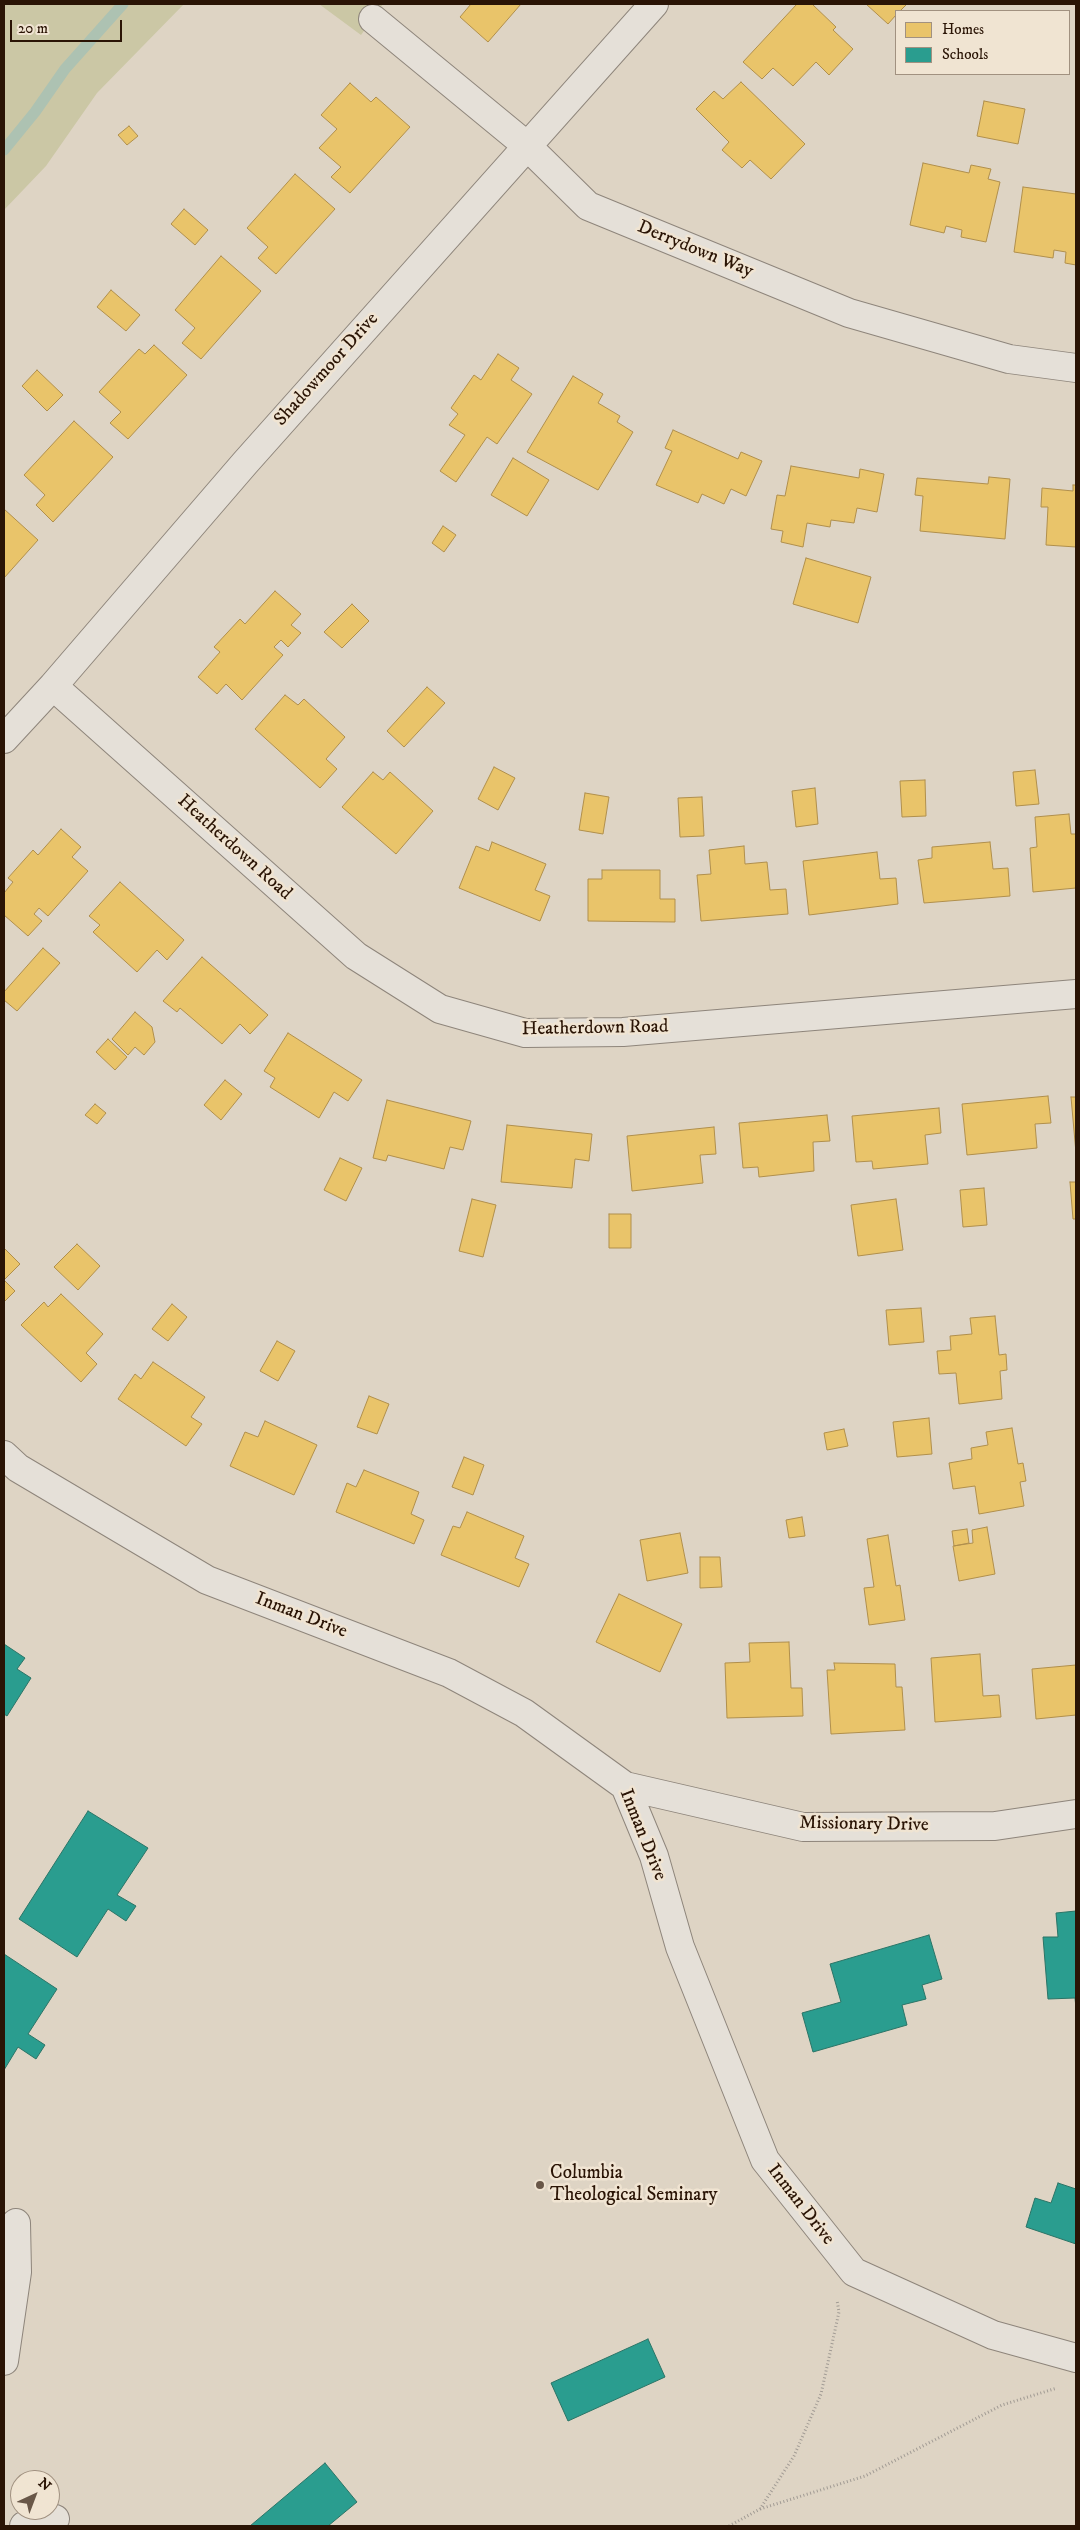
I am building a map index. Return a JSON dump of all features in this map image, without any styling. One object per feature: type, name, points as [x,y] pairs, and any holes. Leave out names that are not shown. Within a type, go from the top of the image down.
[{"type":"street","name":"Shadowmoor Drive","points":[[4,739],[53,686],[244,463],[526,145],[654,4]]},
{"type":"street","name":"Derrydown Way","points":[[373,19],[526,145],[588,206],[849,314],[1009,359],[1076,368]]},
{"type":"street","name":"Heatherdown Road","points":[[53,686],[356,956],[440,1010],[525,1033],[623,1032],[1076,994]]},
{"type":"street","name":"Inman Drive","points":[[4,1454],[18,1468],[207,1580],[449,1672],[524,1713],[626,1786],[654,1856],[680,1946],[765,2160],[854,2272],[993,2335],[1076,2358]]},
{"type":"street","name":"Missionary Drive","points":[[626,1786],[803,1826],[995,1826],[1076,1814]]},
{"type":"street","points":[[4,2361],[17,2272],[16,2223]]},
{"type":"street","points":[[4,2515],[14,2526]]},
{"type":"street","points":[[24,2526],[55,2520]]},
{"type":"path","points":[[760,2509],[794,2456],[821,2394],[838,2312],[836,2294]]},
{"type":"path","points":[[729,2526],[760,2509],[865,2476],[1002,2405],[1067,2385]]},
{"type":"shaded area","points":[[4,4],[184,4],[97,93],[46,166],[4,210]]},
{"type":"shaded area","points":[[319,4],[383,4],[361,35]]},
{"type":"building: Homes","points":[[471,4],[521,4],[488,42],[460,17]]},
{"type":"building: Homes","points":[[797,4],[812,4],[836,27],[833,30],[853,49],[829,75],[816,62],[793,86],[773,68],[762,79],[743,62]]},
{"type":"building: Homes","points":[[866,4],[907,4],[901,10],[895,10],[895,16],[888,24]]},
{"type":"building: Homes","points":[[741,82],[805,144],[771,179],[750,160],[742,168],[722,150],[729,142],[696,109],[714,91],[723,99]]},
{"type":"building: Homes","points":[[350,83],[371,102],[376,97],[410,127],[350,193],[331,177],[341,167],[319,148],[337,129],[321,115]]},
{"type":"building: Homes","points":[[984,101],[1025,109],[1018,144],[977,136]]},
{"type":"building: Homes","points":[[129,126],[138,136],[127,145],[118,135]]},
{"type":"building: Homes","points":[[923,163],[969,173],[971,165],[991,169],[988,179],[1000,182],[986,242],[961,237],[962,230],[946,226],[944,233],[910,225]]},
{"type":"building: Homes","points":[[295,174],[335,209],[276,274],[258,258],[268,247],[247,228]]},
{"type":"building: Homes","points":[[1023,187],[1076,194],[1076,265],[1065,263],[1066,252],[1054,250],[1053,258],[1014,252]]},
{"type":"building: Homes","points":[[184,209],[208,230],[195,245],[171,224]]},
{"type":"building: Homes","points":[[221,256],[261,291],[201,359],[182,343],[195,328],[175,310]]},
{"type":"building: Homes","points":[[111,290],[140,315],[126,331],[97,307]]},
{"type":"building: Homes","points":[[154,345],[187,375],[128,439],[110,423],[121,412],[99,392],[139,349],[145,354]]},
{"type":"building: Homes","points":[[498,354],[519,368],[511,380],[532,394],[497,444],[487,437],[456,482],[440,471],[465,435],[449,425],[458,414],[451,408],[474,375],[481,380]]},
{"type":"building: Homes","points":[[37,370],[63,395],[47,411],[22,386]]},
{"type":"building: Homes","points":[[573,376],[603,394],[598,403],[620,416],[617,422],[633,432],[598,490],[527,452]]},
{"type":"building: Homes","points":[[74,421],[113,457],[53,522],[36,505],[45,495],[24,475]]},
{"type":"building: Homes","points":[[673,430],[738,459],[741,452],[762,461],[746,496],[731,489],[724,504],[702,494],[698,503],[656,485],[672,451],[665,448]]},
{"type":"building: Homes","points":[[513,458],[549,480],[527,516],[491,495]]},
{"type":"building: Homes","points":[[791,466],[859,478],[860,469],[884,474],[877,512],[857,508],[854,523],[831,520],[830,527],[807,523],[803,547],[781,542],[783,531],[771,529],[777,495],[785,496]]},
{"type":"building: Homes","points":[[989,477],[1010,479],[1005,539],[920,531],[923,496],[915,495],[917,478],[988,484]]},
{"type":"building: Homes","points":[[1073,485],[1076,485],[1076,547],[1046,545],[1048,507],[1041,507],[1042,488],[1073,491]]},
{"type":"building: Homes","points":[[4,509],[38,540],[4,578]]},
{"type":"building: Homes","points":[[443,526],[456,535],[444,552],[432,543]]},
{"type":"building: Homes","points":[[806,558],[871,577],[858,623],[793,604]]},
{"type":"building: Homes","points":[[275,591],[301,614],[291,625],[301,633],[288,647],[281,640],[274,647],[283,655],[242,700],[226,684],[217,694],[198,677],[220,652],[214,647],[240,619],[245,624]]},
{"type":"building: Homes","points":[[352,604],[369,621],[342,648],[324,632]]},
{"type":"building: Homes","points":[[427,687],[445,703],[404,747],[387,731]]},
{"type":"building: Homes","points":[[285,695],[298,705],[304,699],[345,737],[326,759],[337,769],[320,788],[255,729]]},
{"type":"building: Homes","points":[[494,767],[515,778],[498,810],[478,799]]},
{"type":"building: Homes","points":[[1035,770],[1039,804],[1016,806],[1013,772]]},
{"type":"building: Homes","points":[[373,772],[383,780],[390,772],[433,811],[396,854],[342,807]]},
{"type":"building: Homes","points":[[925,780],[926,816],[902,817],[900,781]]},
{"type":"building: Homes","points":[[815,788],[818,824],[796,827],[792,791]]},
{"type":"building: Homes","points":[[585,793],[609,797],[603,834],[579,830]]},
{"type":"building: Homes","points":[[702,797],[704,836],[680,837],[678,798]]},
{"type":"building: Homes","points":[[1069,814],[1071,834],[1076,834],[1076,888],[1033,892],[1030,848],[1037,847],[1035,817]]},
{"type":"building: Homes","points":[[61,829],[81,847],[72,857],[88,871],[48,916],[39,908],[34,914],[42,921],[28,936],[4,915],[4,893],[13,882],[8,878],[33,850],[38,855]]},
{"type":"building: Homes","points":[[492,842],[546,864],[535,890],[550,896],[540,921],[459,888],[476,846],[489,851]]},
{"type":"building: Homes","points":[[990,842],[993,869],[1008,868],[1010,896],[924,903],[918,860],[932,858],[932,847]]},
{"type":"building: Homes","points":[[744,846],[745,864],[767,862],[770,890],[786,889],[788,914],[701,921],[697,875],[711,874],[709,850]]},
{"type":"building: Homes","points":[[877,852],[880,879],[896,878],[898,904],[809,915],[803,861]]},
{"type":"building: Homes","points":[[602,870],[660,870],[660,899],[675,899],[675,922],[588,921],[588,879],[602,879]]},
{"type":"building: Homes","points":[[120,882],[184,940],[167,960],[157,950],[137,972],[93,932],[100,925],[89,916]]},
{"type":"building: Homes","points":[[43,948],[60,963],[17,1011],[4,1000],[4,992]]},
{"type":"building: Homes","points":[[202,957],[268,1015],[250,1034],[240,1024],[222,1044],[180,1008],[177,1012],[163,1001]]},
{"type":"building: Homes","points":[[135,1012],[152,1027],[155,1042],[144,1055],[135,1047],[128,1055],[112,1039]]},
{"type":"building: Homes","points":[[288,1033],[362,1080],[348,1101],[334,1092],[319,1118],[270,1087],[275,1078],[264,1071]]},
{"type":"building: Homes","points":[[108,1039],[127,1057],[115,1070],[96,1052]]},
{"type":"building: Homes","points":[[225,1080],[242,1094],[221,1120],[204,1105]]},
{"type":"building: Homes","points":[[1048,1096],[1051,1123],[1035,1124],[1037,1148],[967,1155],[962,1104]]},
{"type":"building: Homes","points":[[1071,1097],[1076,1097],[1076,1153]]},
{"type":"building: Homes","points":[[387,1100],[471,1121],[463,1150],[450,1147],[444,1169],[388,1155],[386,1161],[373,1158]]},
{"type":"building: Homes","points":[[95,1104],[106,1113],[97,1124],[85,1115]]},
{"type":"building: Homes","points":[[939,1108],[941,1133],[925,1135],[928,1164],[873,1169],[872,1161],[856,1162],[852,1116]]},
{"type":"building: Homes","points":[[827,1115],[830,1141],[813,1142],[814,1171],[759,1177],[758,1167],[743,1168],[739,1123]]},
{"type":"building: Homes","points":[[507,1125],[592,1134],[589,1161],[575,1159],[572,1188],[501,1182]]},
{"type":"building: Homes","points":[[714,1127],[716,1154],[700,1155],[703,1183],[632,1191],[627,1136]]},
{"type":"building: Homes","points":[[340,1158],[362,1168],[346,1201],[324,1190]]},
{"type":"building: Homes","points":[[1070,1182],[1076,1182],[1076,1219],[1073,1219]]},
{"type":"building: Homes","points":[[984,1188],[987,1225],[963,1227],[960,1190]]},
{"type":"building: Homes","points":[[472,1199],[496,1205],[483,1257],[459,1251]]},
{"type":"building: Homes","points":[[896,1199],[903,1250],[858,1256],[851,1205]]},
{"type":"building: Homes","points":[[609,1214],[631,1214],[631,1248],[609,1248]]},
{"type":"building: Homes","points":[[77,1244],[100,1266],[78,1290],[54,1267]]},
{"type":"building: Homes","points":[[4,1248],[20,1264],[4,1280]]},
{"type":"building: Homes","points":[[4,1280],[15,1291],[4,1302]]},
{"type":"building: Homes","points":[[61,1294],[103,1334],[86,1353],[97,1364],[81,1382],[21,1325],[44,1302],[48,1307]]},
{"type":"building: Homes","points":[[172,1304],[187,1317],[168,1341],[152,1329]]},
{"type":"building: Homes","points":[[921,1308],[924,1342],[889,1345],[886,1310]]},
{"type":"building: Homes","points":[[995,1316],[999,1355],[1006,1354],[1007,1370],[1000,1371],[1002,1399],[959,1404],[956,1373],[939,1374],[937,1351],[951,1350],[950,1336],[972,1334],[970,1318]]},
{"type":"building: Homes","points":[[277,1341],[295,1351],[278,1381],[260,1371]]},
{"type":"building: Homes","points":[[153,1362],[205,1397],[191,1417],[202,1424],[186,1446],[118,1399],[135,1374],[141,1379]]},
{"type":"building: Homes","points":[[369,1396],[389,1404],[377,1434],[357,1427]]},
{"type":"building: Homes","points":[[929,1418],[932,1454],[897,1457],[893,1422]]},
{"type":"building: Homes","points":[[265,1421],[317,1445],[294,1495],[230,1466],[245,1432],[258,1437]]},
{"type":"building: Homes","points":[[1012,1428],[1018,1464],[1023,1463],[1026,1481],[1020,1482],[1024,1506],[979,1514],[975,1486],[953,1489],[949,1463],[972,1459],[971,1448],[988,1445],[986,1432]]},
{"type":"building: Homes","points":[[844,1429],[848,1446],[827,1450],[824,1433]]},
{"type":"building: Homes","points":[[464,1457],[484,1465],[473,1495],[452,1487]]},
{"type":"building: Homes","points":[[364,1470],[419,1492],[411,1514],[424,1520],[414,1544],[336,1512],[347,1483],[356,1487]]},
{"type":"building: Homes","points":[[467,1512],[524,1536],[515,1558],[529,1564],[519,1587],[441,1555],[453,1526],[460,1528]]},
{"type":"building: Homes","points":[[802,1517],[805,1536],[789,1538],[786,1520]]},
{"type":"building: Homes","points":[[987,1527],[995,1574],[959,1581],[953,1546],[973,1543],[972,1530]]},
{"type":"building: Homes","points":[[967,1529],[969,1543],[954,1546],[952,1531]]},
{"type":"building: Homes","points":[[680,1533],[688,1573],[647,1581],[640,1540]]},
{"type":"building: Homes","points":[[888,1535],[896,1586],[900,1585],[905,1620],[869,1625],[864,1588],[874,1587],[867,1539]]},
{"type":"building: Homes","points":[[700,1557],[720,1557],[722,1587],[700,1588]]},
{"type":"building: Homes","points":[[619,1594],[682,1624],[660,1672],[596,1642]]},
{"type":"building: Homes","points":[[789,1642],[791,1688],[802,1688],[803,1716],[727,1718],[725,1663],[750,1662],[749,1643]]},
{"type":"building: Homes","points":[[980,1654],[983,1696],[999,1695],[1001,1717],[935,1722],[931,1658]]},
{"type":"building: Homes","points":[[834,1663],[895,1664],[896,1687],[902,1687],[905,1730],[831,1734],[827,1670],[835,1670]]},
{"type":"building: Homes","points":[[1076,1665],[1076,1715],[1036,1719],[1032,1669]]},
{"type":"building: Schools","points":[[4,1644],[25,1658],[17,1669],[31,1678],[7,1716],[4,1714]]},
{"type":"building: Schools","points":[[88,1811],[148,1848],[117,1895],[136,1906],[126,1921],[108,1909],[77,1957],[19,1919]]},
{"type":"building: Schools","points":[[1076,1911],[1076,2008],[1075,1998],[1048,1999],[1043,1937],[1058,1937],[1056,1913]]},
{"type":"building: Schools","points":[[929,1935],[942,1979],[922,1985],[926,1999],[902,2005],[907,2025],[813,2052],[802,2013],[841,2002],[830,1964]]},
{"type":"building: Schools","points":[[4,1954],[57,1989],[28,2034],[45,2045],[36,2059],[18,2047],[4,2070]]},
{"type":"building: Schools","points":[[1058,2183],[1076,2189],[1076,2244],[1026,2227],[1035,2198],[1051,2203]]},
{"type":"building: Schools","points":[[648,2339],[665,2377],[568,2421],[551,2383]]},
{"type":"building: Schools","points":[[325,2463],[357,2502],[328,2526],[250,2526]]},
{"type":"waterway","points":[[4,150],[35,112],[65,69],[123,4]]},
{"type":"place","name":"Columbia Theological Seminary","points":[[540,2185]]}]
